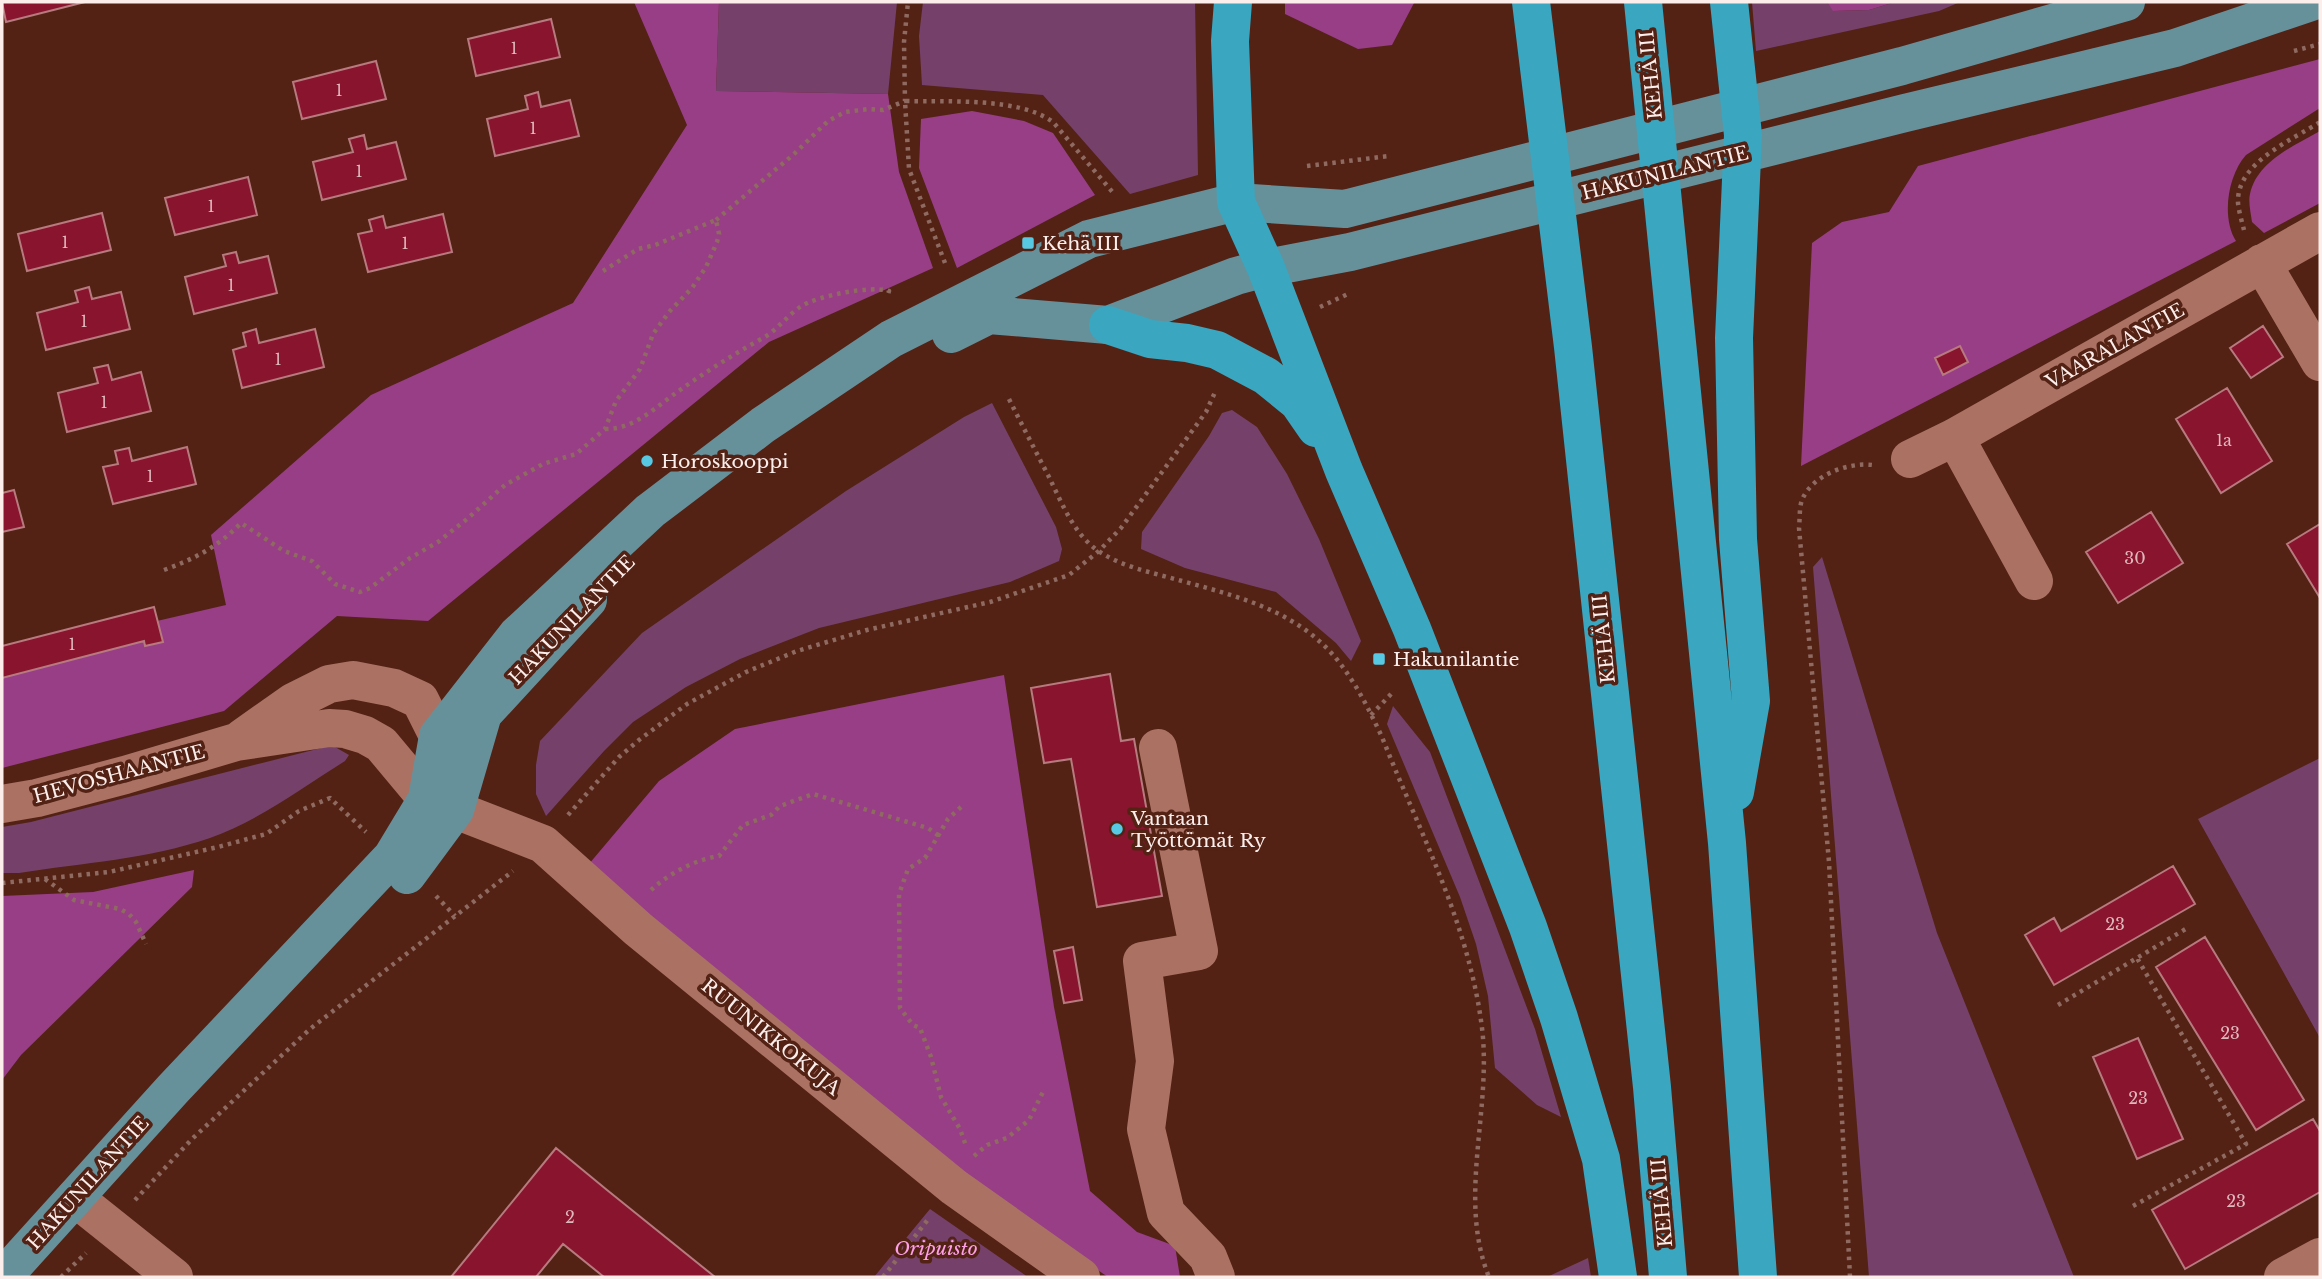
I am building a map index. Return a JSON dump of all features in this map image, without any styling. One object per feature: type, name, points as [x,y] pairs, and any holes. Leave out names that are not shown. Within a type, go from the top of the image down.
[{"type":"highway","points":[[1233,2],[1230,41],[1236,202],[1266,268],[1344,471],[1412,629],[1528,927],[1559,1018],[1601,1159],[1618,1277]]},
{"type":"highway","name":"KEHÄ III","points":[[1531,2],[1576,374],[1652,1087],[1668,1277]]},
{"type":"highway","name":"KEHÄ III","points":[[1643,2],[1727,843],[1758,1277]]},
{"type":"highway","points":[[1727,843],[1751,701],[1738,539],[1734,338],[1743,135],[1729,2]]},
{"type":"highway","points":[[1108,325],[1150,339],[1217,350],[1266,376],[1298,401],[1344,471]]},
{"type":"main road","name":"HAKUNILANTIE","points":[[438,736],[517,635],[650,511],[764,425],[891,339],[1089,239],[1236,202],[1345,209],[1902,66],[2126,2]]},
{"type":"main road","name":"HAKUNILANTIE","points":[[3,1277],[173,1090],[411,870],[483,714],[609,577],[691,506],[876,371],[989,315],[1108,325],[1236,276],[1350,252],[2175,48],[2311,2]]},
{"type":"street","name":"VAARALANTIE","points":[[1910,459],[1955,437],[2253,249],[2320,230]]},
{"type":"street","points":[[2253,249],[2320,362]]},
{"type":"street","points":[[1955,437],[2034,580]]},
{"type":"street","name":"HEVOSHAANTIE","points":[[236,743],[293,702],[329,684],[353,680],[394,688],[420,700],[438,736],[441,804]]},
{"type":"street","name":"HEVOSHAANTIE","points":[[2,804],[112,779],[236,743],[329,728],[365,735],[381,744],[441,804]]},
{"type":"street","points":[[1158,748],[1199,951],[1142,961],[1155,1061],[1146,1129],[1167,1213],[1208,1257],[1216,1277]]},
{"type":"street","name":"RUUNIKKOKUJA","points":[[441,804],[542,844],[624,916],[954,1187],[1081,1277]]},
{"type":"street","points":[[75,1198],[174,1277]]},
{"type":"street","points":[[2283,1277],[2320,1257]]},
{"type":"path","points":[[908,2],[904,42],[909,169],[945,263]]},
{"type":"path","points":[[603,271],[638,249],[655,245],[716,220],[828,121],[845,112],[883,110],[905,101],[970,102],[1028,109],[1044,115],[1053,122],[1119,200]]},
{"type":"path","points":[[2253,249],[2238,201],[2244,176],[2266,154],[2320,122]]},
{"type":"path","points":[[164,570],[193,560],[224,540],[241,523],[284,551],[312,561],[335,584],[360,592],[376,584],[410,558],[438,542],[505,485],[535,467],[576,454],[605,429],[616,401],[640,369],[653,334],[706,267],[719,234],[716,220]]},
{"type":"path","points":[[605,429],[614,429],[648,415],[735,352],[770,333],[811,301],[850,292],[887,290],[888,296],[882,303]]},
{"type":"path","points":[[1314,310],[1354,291]]},
{"type":"path","points":[[112,1228],[141,1192],[192,1139],[310,1029],[513,871],[542,844],[619,757],[639,740],[687,704],[746,672],[797,651],[867,629],[990,602],[1069,575],[1122,528],[1206,412],[1220,381]]},
{"type":"path","points":[[1009,399],[1072,522],[1099,551],[1136,568],[1237,596],[1282,615],[1324,647],[1349,674],[1382,737],[1454,908],[1475,982],[1483,1032],[1483,1084],[1475,1176],[1476,1222],[1489,1277]]},
{"type":"path","points":[[1850,1277],[1829,862],[1799,528],[1802,500],[1814,483],[1831,472],[1866,464],[1890,467],[1910,459]]},
{"type":"path","points":[[1371,715],[1393,692]]},
{"type":"path","points":[[624,916],[661,881],[699,859],[719,856],[743,825],[771,815],[780,806],[813,793],[928,828],[939,836]]},
{"type":"path","points":[[2,883],[109,872],[266,834],[299,811],[330,798]]},
{"type":"path","points":[[961,807],[948,819],[925,858],[908,869],[899,894],[900,1008],[913,1025],[920,1028],[941,1097],[960,1129],[970,1160],[987,1145],[1007,1138],[1029,1120],[1044,1090]]},
{"type":"path","points":[[45,879],[74,900],[120,909],[136,922],[146,944]]},
{"type":"path","points":[[2057,1005],[2189,927]]},
{"type":"path","points":[[2133,1206],[2246,1144],[2137,958]]},
{"type":"path","points":[[883,1277],[954,1187]]},
{"type":"green space","points":[[719,2],[897,2],[888,94],[716,91]]},
{"type":"green space","points":[[923,2],[1195,2],[1198,175],[1130,194],[1043,95],[922,85],[919,36]]},
{"type":"green space","points":[[1752,2],[1827,2],[1834,11],[1869,10],[1895,2],[1960,2],[1939,11],[1756,51]]},
{"type":"green space","points":[[992,403],[1056,527],[1062,549],[1059,561],[1010,582],[819,628],[740,659],[686,687],[633,722],[546,816],[536,794],[536,765],[540,741],[642,633],[846,491],[964,417]]},
{"type":"green space","points":[[1232,410],[1257,427],[1287,474],[1319,539],[1361,641],[1351,661],[1336,643],[1276,592],[1185,568],[1141,549],[1142,532],[1222,413]]},
{"type":"green space","points":[[1822,557],[1937,933],[2074,1277],[1869,1277],[1813,567]]},
{"type":"green space","points":[[1393,706],[1430,752],[1535,1029],[1561,1117],[1537,1105],[1495,1068],[1488,996],[1476,944],[1460,897],[1387,724]]},
{"type":"green space","points":[[325,747],[335,747],[349,755],[345,761],[279,803],[228,831],[187,845],[139,856],[2,873],[2,827],[31,822]]},
{"type":"green space","points":[[2320,758],[2320,1038],[2198,819]]},
{"type":"green space","name":"Oripuisto","points":[[930,1209],[1025,1275],[1027,1277],[874,1277]]},
{"type":"green space","points":[[1588,1258],[1591,1277],[1547,1277]]},
{"type":"shaded area","points":[[634,2],[719,2],[716,91],[888,94],[899,172],[933,268],[769,342],[428,621],[337,616],[224,711],[2,768],[2,678],[144,641],[146,646],[162,642],[157,621],[226,605],[211,535],[371,395],[573,303],[687,125]]},
{"type":"shaded area","points":[[1285,2],[1414,3],[1392,45],[1358,49],[1285,14]]},
{"type":"shaded area","points":[[1827,2],[1895,2],[1869,10],[1833,11]]},
{"type":"shaded area","points":[[2320,59],[2320,108],[2246,155],[2240,163],[2231,185],[2228,209],[2231,231],[2236,241],[1801,466],[1812,243],[1842,222],[1889,212],[1918,166]]},
{"type":"shaded area","points":[[972,111],[1024,121],[1053,133],[1095,195],[957,268],[919,168],[921,119]]},
{"type":"shaded area","points":[[2320,131],[2320,203],[2264,233],[2252,222],[2249,197],[2254,182],[2260,172],[2278,156]]},
{"type":"shaded area","points":[[1004,675],[1054,1007],[1090,1191],[1137,1232],[1175,1246],[1180,1277],[1108,1277],[973,1186],[589,864],[659,781],[735,729]]},
{"type":"shaded area","points":[[194,870],[192,887],[21,1055],[2,1080],[2,896],[93,892]]},
{"type":"building","points":[[2,2],[85,2],[6,22]]},
{"type":"building","points":[[551,19],[560,57],[476,76],[468,39]]},
{"type":"building","points":[[376,61],[386,99],[302,119],[293,82]]},
{"type":"building","points":[[538,92],[541,107],[570,100],[579,136],[495,156],[487,119],[528,109],[525,96]]},
{"type":"building","points":[[364,135],[367,149],[396,142],[406,179],[322,200],[313,162],[353,152],[349,139]]},
{"type":"building","points":[[248,177],[257,215],[175,235],[165,198]]},
{"type":"building","points":[[102,213],[111,250],[27,271],[18,234]]},
{"type":"building","points":[[443,214],[452,252],[368,272],[358,234],[372,231],[369,220],[383,216],[386,228]]},
{"type":"building","points":[[236,252],[239,263],[268,256],[277,293],[194,314],[185,277],[226,266],[223,255]]},
{"type":"building","points":[[89,287],[92,299],[121,292],[130,329],[46,350],[37,313],[78,302],[75,291]]},
{"type":"building","points":[[2263,326],[2283,357],[2251,378],[2230,348]]},
{"type":"building","points":[[256,329],[259,343],[315,329],[324,367],[242,388],[233,350],[246,346],[243,333]]},
{"type":"building","points":[[1960,346],[1968,362],[1943,375],[1935,358]]},
{"type":"building","points":[[108,365],[112,380],[141,372],[151,411],[67,432],[58,393],[98,383],[94,368]]},
{"type":"building","points":[[2227,388],[2272,461],[2221,493],[2176,419]]},
{"type":"building","points":[[187,447],[196,484],[113,504],[103,467],[118,464],[115,451],[129,448],[132,461]]},
{"type":"building","points":[[14,490],[24,527],[2,532],[2,493]]},
{"type":"building","points":[[2151,512],[2183,563],[2118,603],[2086,552]]},
{"type":"building","points":[[2320,524],[2320,598],[2287,544]]},
{"type":"building","points":[[154,607],[163,642],[145,646],[144,641],[2,678],[2,646]]},
{"type":"building","name":"Vantaan Työttömät Ry","points":[[1110,674],[1121,741],[1134,739],[1162,896],[1097,907],[1071,759],[1044,763],[1031,688]]},
{"type":"building","points":[[2173,866],[2195,904],[2054,985],[2025,935],[2054,918],[2061,931]]},
{"type":"building","points":[[2205,937],[2304,1100],[2256,1130],[2156,967]]},
{"type":"building","points":[[1073,947],[1082,1000],[1064,1003],[1054,951]]},
{"type":"building","points":[[2138,1038],[2183,1139],[2137,1159],[2093,1057]]},
{"type":"building","points":[[2313,1119],[2320,1131],[2320,1192],[2185,1269],[2152,1210]]},
{"type":"building","points":[[556,1148],[715,1277],[604,1277],[563,1244],[536,1277],[451,1277]]},
{"type":"place","name":"Kehä III","points":[[1028,243]]},
{"type":"place","name":"Horoskooppi","points":[[647,461]]},
{"type":"place","name":"Hakunilantie","points":[[1379,659]]},
{"type":"place","name":"Vantaan Työttömät Ry","points":[[1117,829]]}]
